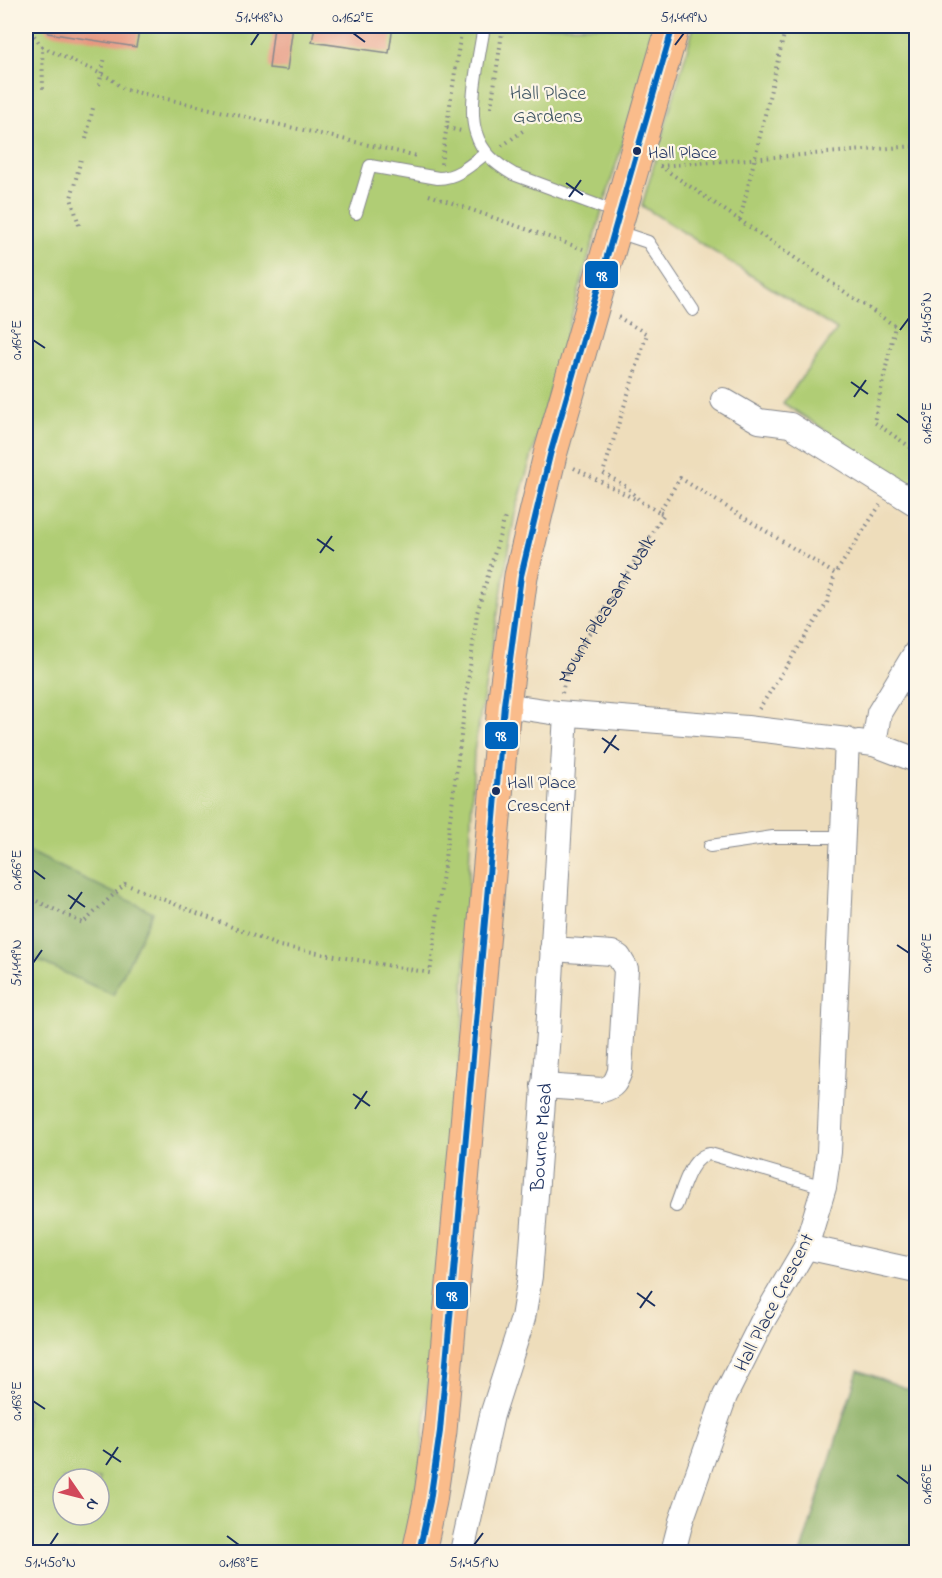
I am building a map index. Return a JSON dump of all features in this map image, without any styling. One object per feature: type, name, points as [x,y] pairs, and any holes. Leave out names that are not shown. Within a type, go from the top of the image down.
[{"type":"main road","points":[[419,1552],[430,1502],[440,1431],[504,705],[521,576],[534,516],[617,222],[648,161],[673,26]]},
{"type":"street","points":[[723,400],[759,421],[790,424],[916,504]]},
{"type":"street","points":[[873,744],[879,713],[916,652]]},
{"type":"street","points":[[504,705],[562,713],[747,728],[847,740],[873,744],[916,760]]},
{"type":"street","name":"Bourne Mead","points":[[462,1552],[492,1415],[523,1318],[528,1287],[552,949],[562,713]]},
{"type":"street","name":"Hall Place Crescent","points":[[673,1552],[681,1521],[725,1396],[762,1322],[806,1247],[824,1187],[829,1152],[847,740]]},
{"type":"street","points":[[543,1086],[609,1089],[616,1083],[620,1071],[626,969],[619,957],[612,953],[552,949]]},
{"type":"street","points":[[806,1247],[916,1272]]},
{"type":"lane","points":[[484,26],[473,106],[475,133],[486,153],[498,165],[513,174],[617,222],[648,242],[693,310]]},
{"type":"lane","points":[[356,213],[370,166],[447,178],[486,153]]},
{"type":"lane","points":[[710,846],[773,837],[842,837]]},
{"type":"lane","points":[[676,1206],[697,1159],[702,1155],[710,1154],[824,1187]]},
{"type":"path","points":[[27,26],[42,47],[101,74],[123,89],[425,158]]},
{"type":"path","points":[[26,59],[27,26]]},
{"type":"path","points":[[446,166],[441,165],[462,26]]},
{"type":"path","points":[[490,117],[503,26]]},
{"type":"path","points":[[740,220],[786,26]]},
{"type":"path","points":[[42,47],[43,89]]},
{"type":"path","points":[[99,85],[105,57]]},
{"type":"path","points":[[86,139],[93,108]]},
{"type":"path","points":[[447,128],[463,131],[466,136]]},
{"type":"path","points":[[499,148],[524,130]]},
{"type":"path","points":[[648,161],[755,159],[916,146]]},
{"type":"path","points":[[79,225],[71,198],[81,159]]},
{"type":"path","points":[[433,159],[442,161]]},
{"type":"path","points":[[648,161],[740,220],[895,327],[874,422],[916,451]]},
{"type":"path","points":[[427,194],[584,249],[581,261]]},
{"type":"path","name":"Mount Pleasant Walk","points":[[562,713],[567,669],[664,514],[641,502],[627,487],[603,473],[647,334],[594,302]]},
{"type":"path","name":"Mount Pleasant Walk","points":[[659,512],[680,478],[836,574]]},
{"type":"path","points":[[599,482],[641,502]]},
{"type":"path","points":[[747,728],[827,603],[836,574],[892,487]]},
{"type":"path","points":[[26,896],[83,923],[125,884],[279,946],[430,973],[477,613],[507,511]]},
{"type":"green space","name":"Hall Place Gardens","points":[[26,26],[659,26],[603,207],[515,514],[474,751],[462,1038],[421,1464],[405,1552],[26,1552]]},
{"type":"green space","points":[[694,26],[916,26],[916,489],[783,403],[837,330],[642,206]]},
{"type":"green space","points":[[26,850],[153,912],[113,995],[26,955]]},
{"type":"green space","points":[[858,1370],[916,1392],[916,1552],[801,1552]]},
{"type":"building","points":[[43,26],[140,26],[136,47],[48,33]]},
{"type":"building","points":[[274,26],[293,26],[287,70],[269,68]]},
{"type":"building","points":[[315,26],[393,26],[389,53],[312,42]]},
{"type":"transit line","name":"98","points":[[419,1552],[430,1501],[440,1431],[504,705],[521,576],[550,455],[673,26]]},
{"type":"place","name":"Hall Place","points":[[637,151]]},
{"type":"place","name":"Hall Place Crescent","points":[[496,791]]}]
